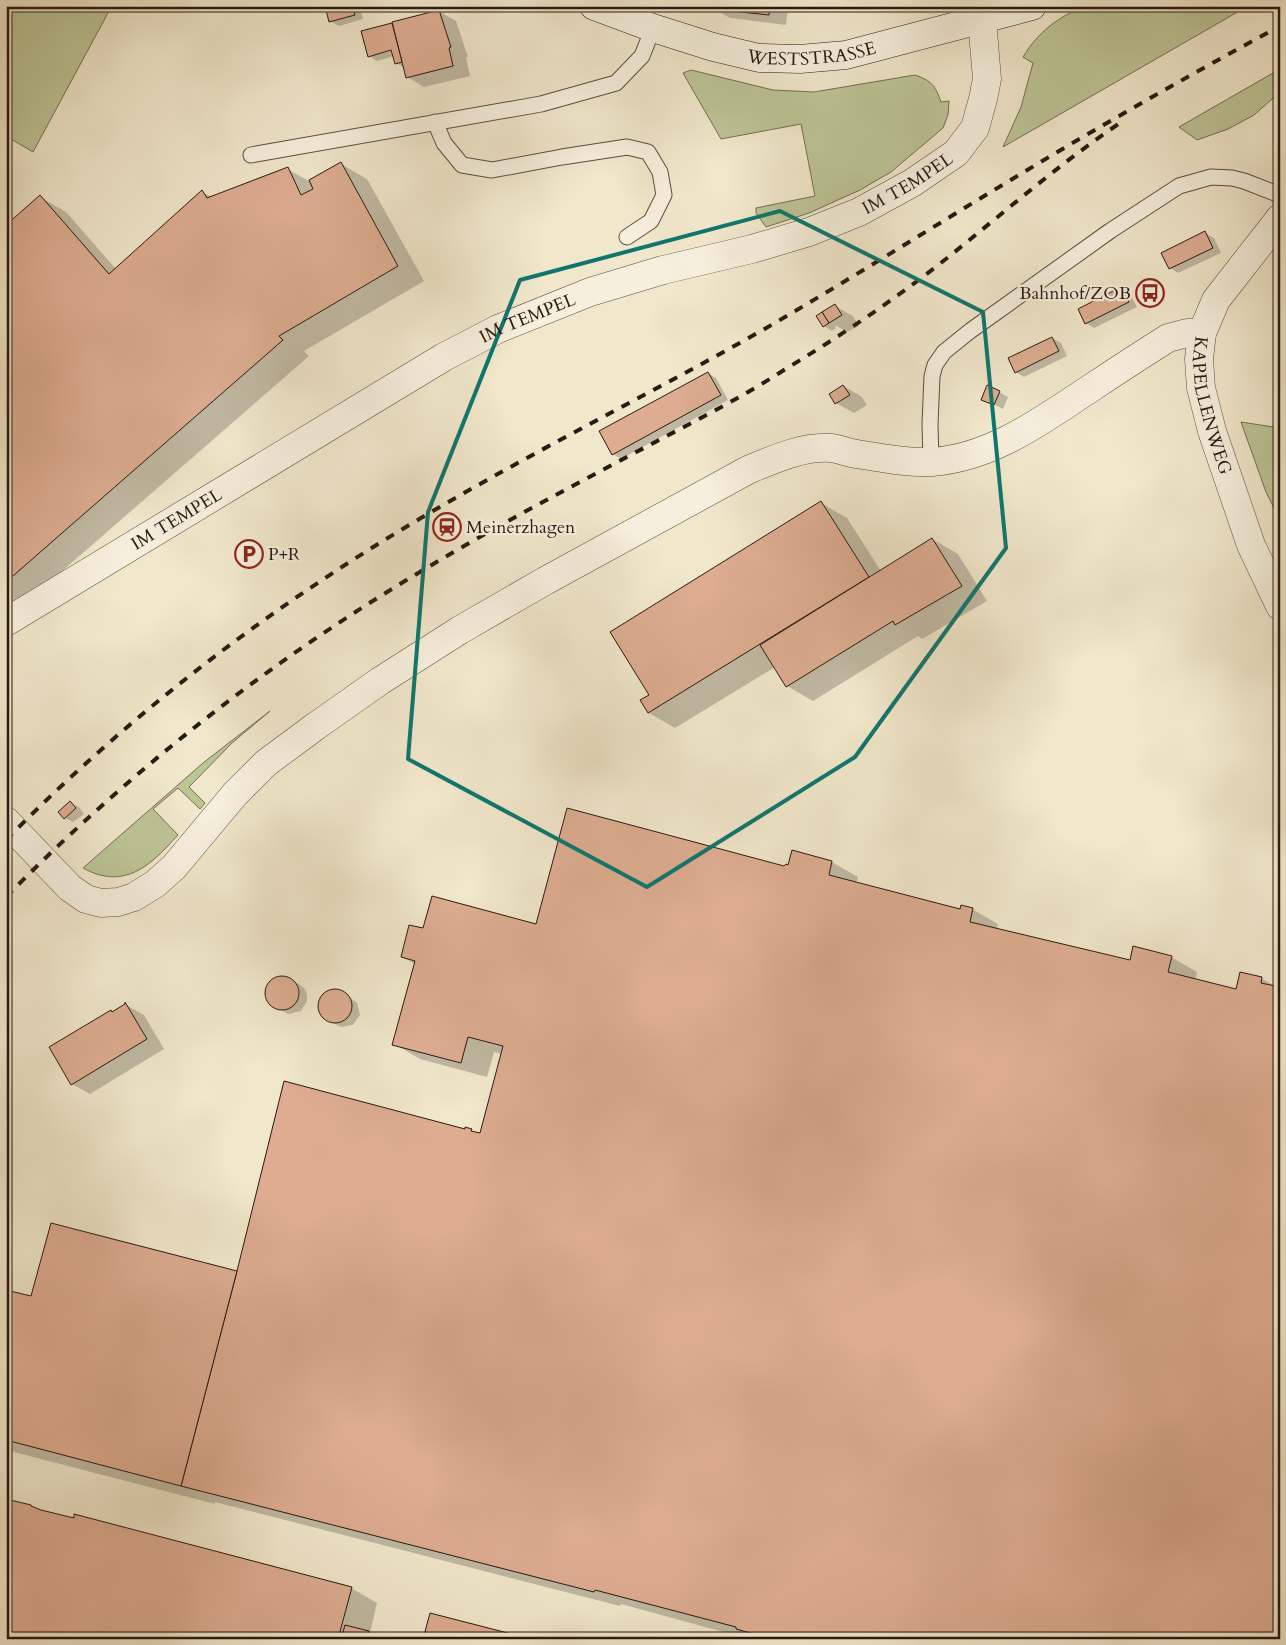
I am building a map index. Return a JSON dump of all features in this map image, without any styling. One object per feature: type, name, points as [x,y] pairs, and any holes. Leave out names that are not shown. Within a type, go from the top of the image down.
[{"type":"street","name":"WESTSTRASSE","points":[[594,6],[653,28],[713,47],[760,58],[846,55],[1032,6]]},
{"type":"street","name":"IM TEMPEL","points":[[6,622],[444,357],[498,329],[590,292],[663,270],[752,249],[809,232],[859,212],[912,183],[956,153],[975,128],[984,99],[987,79],[982,20]]},
{"type":"street","name":"KAPELLENWEG","points":[[1280,218],[1216,300],[1202,333],[1199,359],[1201,388],[1212,432],[1251,545],[1280,606]]},
{"type":"street","points":[[6,822],[70,888],[86,900],[101,903],[118,902],[134,897],[155,884],[174,867],[235,794],[266,763],[380,681],[460,630],[748,470],[801,451],[832,448],[856,454],[931,462],[958,458],[1000,444],[1040,422],[1168,338],[1187,332],[1202,333]]},
{"type":"lane","points":[[251,155],[541,104],[616,83],[642,56],[653,28]]},
{"type":"lane","points":[[435,122],[444,143],[462,165],[492,170],[562,156],[627,147],[648,152],[660,172],[664,194],[651,221],[626,237]]},
{"type":"lane","points":[[931,462],[930,424],[932,376],[935,365],[944,352],[970,331],[1110,231],[1179,186],[1211,177],[1232,178],[1244,180],[1280,196]]},
{"type":"highlighted area","points":[[780,211],[983,312],[1006,548],[855,757],[647,887],[408,759],[428,512],[520,280]]},
{"type":"green space","points":[[6,6],[120,6],[109,11],[33,152],[6,136]]},
{"type":"green space","points":[[1086,6],[1248,6],[1003,147],[1021,107],[1033,63],[1023,57],[1035,40],[1050,26]]},
{"type":"green space","points":[[1280,69],[1280,92],[1254,115],[1228,129],[1197,140],[1179,127]]},
{"type":"green space","points":[[691,70],[773,90],[814,92],[915,75],[932,84],[941,102],[949,101],[948,115],[943,128],[891,172],[860,190],[809,213],[766,227],[756,213],[756,208],[815,196],[801,124],[721,139],[683,73]]},
{"type":"green space","points":[[1241,422],[1280,428],[1280,520],[1266,492]]},
{"type":"green space","points":[[270,711],[232,743],[189,787],[205,803],[200,809],[178,788],[153,809],[178,835],[158,856],[147,865],[124,876],[112,877],[83,868],[203,763]]},
{"type":"building","points":[[325,6],[353,6],[355,15],[329,22]]},
{"type":"building","points":[[712,6],[770,6],[769,15],[712,9]]},
{"type":"building","points":[[439,10],[451,47],[449,48],[453,66],[406,78],[392,22]]},
{"type":"building","points":[[392,23],[402,62],[395,64],[391,50],[368,57],[361,31]]},
{"type":"building","points":[[341,162],[398,266],[279,336],[283,340],[6,582],[6,225],[40,195],[109,274],[202,190],[207,198],[288,167],[301,195],[313,189],[309,180]]},
{"type":"building","points":[[1205,231],[1213,248],[1169,269],[1161,253]]},
{"type":"building","points":[[1121,287],[1129,302],[1085,324],[1078,309]]},
{"type":"building","points":[[835,304],[842,315],[829,323],[822,312]]},
{"type":"building","points":[[822,312],[829,323],[823,327],[816,316]]},
{"type":"building","points":[[1052,337],[1059,351],[1015,373],[1008,358]]},
{"type":"building","points":[[708,372],[721,395],[612,455],[599,431]]},
{"type":"building","points":[[843,385],[850,395],[835,404],[829,394]]},
{"type":"building","points":[[987,385],[1000,391],[994,405],[981,400]]},
{"type":"building","points":[[821,501],[869,577],[648,713],[640,700],[649,695],[610,632]]},
{"type":"building","points":[[932,538],[962,586],[895,625],[893,621],[786,687],[760,645]]},
{"type":"building","points":[[70,801],[76,808],[64,819],[58,812]]},
{"type":"building","points":[[567,808],[784,866],[788,865],[792,850],[832,861],[829,875],[960,909],[961,905],[973,908],[970,922],[1130,960],[1133,946],[1172,956],[1168,972],[1236,989],[1240,972],[1262,977],[1261,983],[1280,987],[1280,1639],[772,1639],[736,1629],[736,1627],[595,1590],[594,1592],[181,1486],[284,1081],[465,1129],[465,1127],[480,1133],[503,1046],[468,1037],[461,1063],[392,1045],[415,961],[401,957],[409,925],[423,928],[432,896],[536,924]]},
{"type":"building","points":[[282,976],[294,981],[299,993],[294,1005],[282,1010],[270,1005],[265,993],[270,981]]},
{"type":"building","points":[[335,989],[347,994],[352,1006],[347,1018],[335,1023],[323,1018],[318,1006],[323,994]]},
{"type":"building","points":[[125,1002],[147,1039],[71,1085],[49,1047],[111,1010],[112,1012],[125,1004]]},
{"type":"building","points":[[51,1223],[237,1271],[181,1486],[6,1440],[6,1290],[31,1296]]},
{"type":"building","points":[[6,1499],[74,1518],[74,1514],[352,1587],[338,1639],[6,1639]]},
{"type":"building","points":[[430,1613],[531,1639],[423,1639]]},
{"type":"building","points":[[345,1625],[369,1631],[367,1639],[341,1639]]},
{"type":"railway","points":[[6,840],[97,753],[145,712],[244,635],[348,563],[445,504],[761,331],[1076,141],[1280,26]]},
{"type":"railway","points":[[6,897],[54,850],[153,761],[258,679],[312,641],[368,604],[454,552],[541,503],[738,398],[823,346],[919,280],[1050,174],[1120,123]]},
{"type":"place","name":"Bahnhof/ZOB","points":[[1150,293]]},
{"type":"place","name":"Meinerzhagen","points":[[447,527]]},
{"type":"place","name":"P+R","points":[[249,554]]}]
